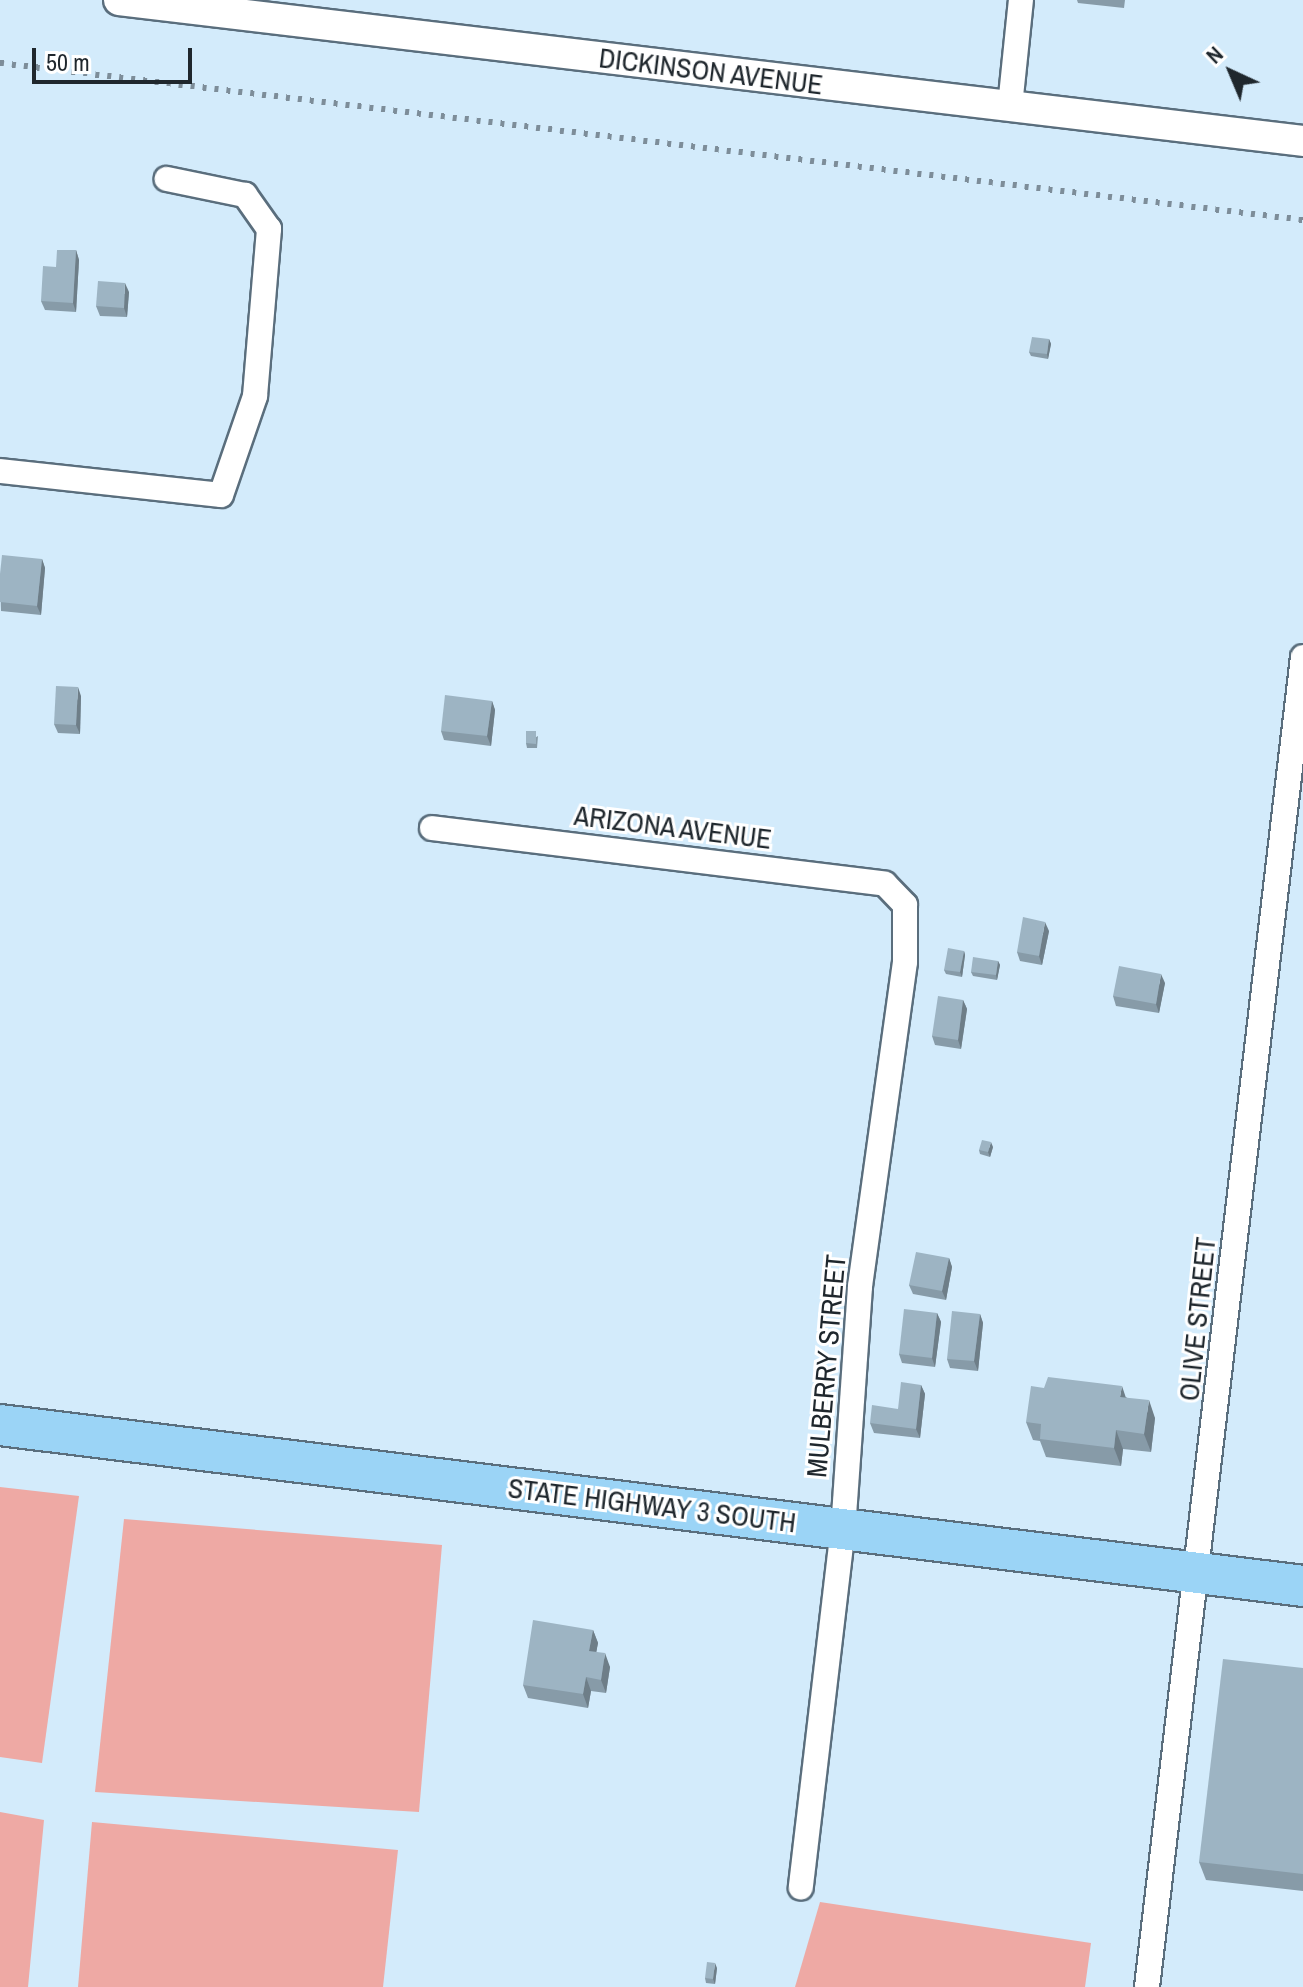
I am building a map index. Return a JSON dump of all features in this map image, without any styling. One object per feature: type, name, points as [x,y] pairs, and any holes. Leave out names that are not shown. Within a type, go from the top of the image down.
[{"type":"main road","name":"STATE HIGHWAY 3 SOUTH","points":[[0,1425],[1303,1586]]},
{"type":"street","name":"DICKINSON AVENUE","points":[[119,0],[1303,141]]},
{"type":"street","points":[[1010,106],[1021,0]]},
{"type":"street","points":[[0,471],[221,495],[255,396],[269,229],[245,195],[167,179]]},
{"type":"street","name":"OLIVE STREET","points":[[1147,1987],[1199,1572],[1303,657]]},
{"type":"street","name":"ARIZONA AVENUE","points":[[432,828],[885,884],[900,899]]},
{"type":"street","name":"MULBERRY STREET","points":[[801,1888],[843,1528],[860,1287],[905,962],[900,899]]},
{"type":"shaded area","points":[[0,1487],[79,1496],[42,1763],[0,1757]]},
{"type":"shaded area","points":[[124,1519],[442,1545],[419,1812],[95,1792]]},
{"type":"shaded area","points":[[0,1812],[44,1820],[28,1987],[0,1987]]},
{"type":"shaded area","points":[[92,1822],[398,1850],[383,1987],[78,1987]]},
{"type":"shaded area","points":[[820,1902],[1091,1943],[1085,1987],[795,1987]]},
{"type":"building","points":[[57,250],[76,250],[73,303],[41,301],[43,266],[56,267]]},
{"type":"building","points":[[98,281],[125,283],[124,308],[96,306]]},
{"type":"building","points":[[1032,337],[1049,339],[1047,354],[1029,352]]},
{"type":"building","points":[[2,555],[42,559],[37,606],[0,602]]},
{"type":"building","points":[[56,686],[78,687],[76,725],[54,724]]},
{"type":"building","points":[[445,695],[492,701],[487,736],[441,731]]},
{"type":"building","points":[[526,731],[536,731],[536,744],[526,743]]},
{"type":"building","points":[[1023,917],[1045,922],[1039,956],[1017,952]]},
{"type":"building","points":[[948,948],[964,951],[960,972],[944,970]]},
{"type":"building","points":[[973,957],[998,961],[996,975],[971,972]]},
{"type":"building","points":[[1119,966],[1161,974],[1156,1004],[1113,996]]},
{"type":"building","points":[[938,996],[963,1000],[958,1040],[932,1036]]},
{"type":"building","points":[[982,1140],[991,1142],[988,1152],[979,1150]]},
{"type":"building","points":[[916,1252],[949,1258],[942,1291],[909,1285]]},
{"type":"building","points":[[904,1309],[937,1313],[932,1358],[899,1354]]},
{"type":"building","points":[[952,1311],[980,1314],[974,1361],[947,1359]]},
{"type":"building","points":[[1048,1377],[1122,1386],[1120,1397],[1149,1400],[1144,1434],[1116,1430],[1114,1448],[1040,1439],[1041,1424],[1026,1422],[1031,1386],[1044,1388]]},
{"type":"building","points":[[901,1382],[921,1385],[916,1429],[870,1423],[872,1405],[898,1409]]},
{"type":"building","points":[[533,1620],[593,1630],[589,1651],[605,1653],[601,1680],[586,1677],[583,1694],[523,1685]]},
{"type":"building","points":[[1223,1659],[1303,1668],[1303,1874],[1199,1862]]},
{"type":"building","points":[[707,1962],[715,1963],[713,1979],[705,1978]]},
{"type":"railway","points":[[0,63],[1303,220]]}]
